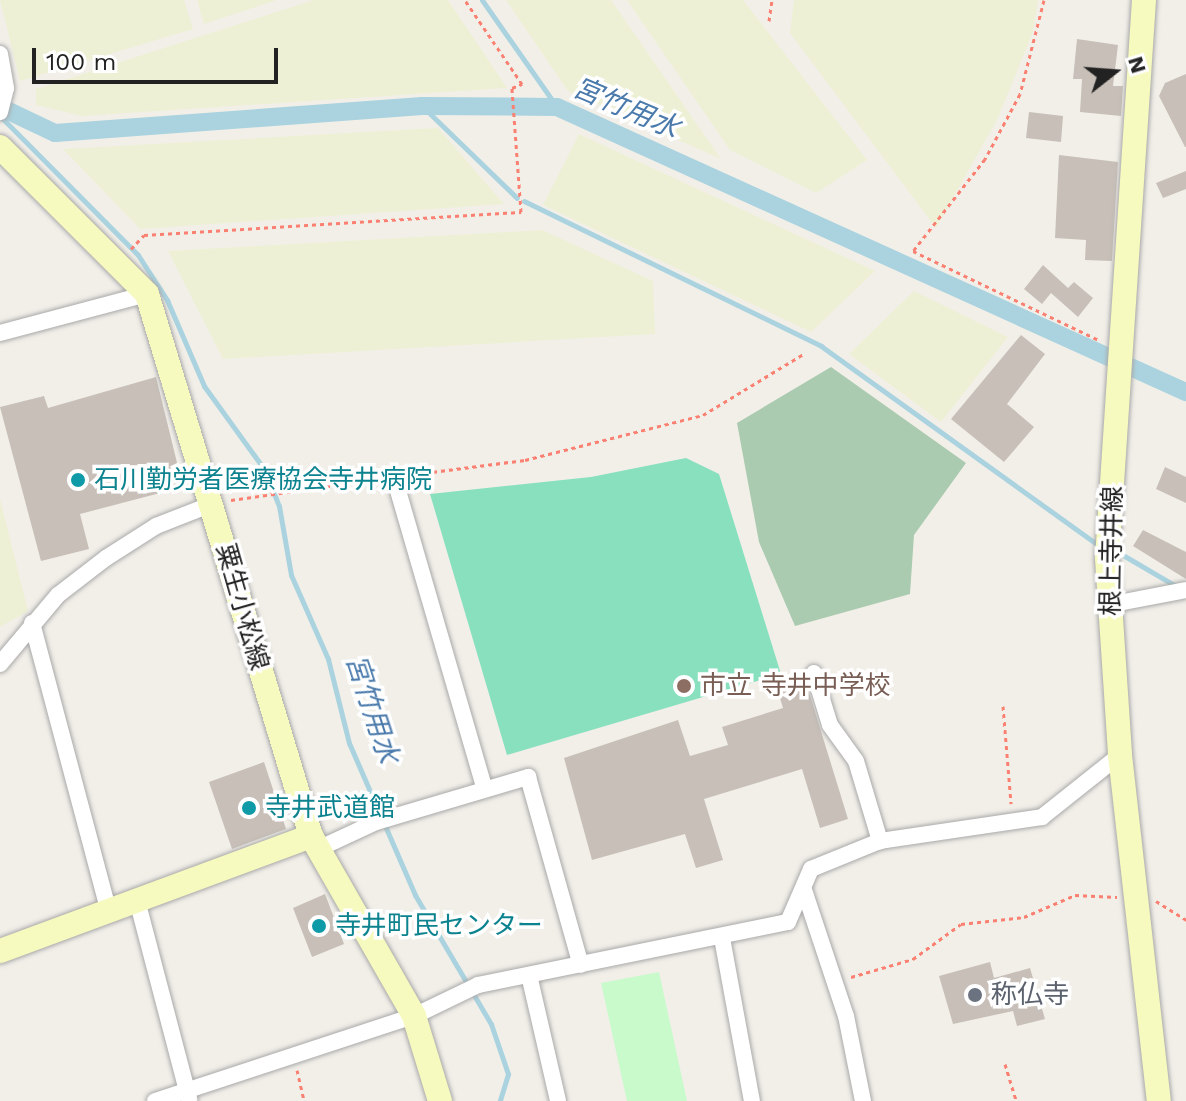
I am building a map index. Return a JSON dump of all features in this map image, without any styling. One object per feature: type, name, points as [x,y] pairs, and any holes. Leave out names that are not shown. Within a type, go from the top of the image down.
[{"type":"main road","name":"根上寺井線","points":[[1144,0],[1108,549],[1108,605],[1134,898],[1159,1101]]},
{"type":"main road","name":"粟生小松線","points":[[0,147],[147,294],[314,842],[414,1016],[440,1101]]},
{"type":"main road","points":[[0,951],[314,842]]},
{"type":"street","points":[[0,54],[6,88],[0,112]]},
{"type":"street","points":[[0,333],[147,294]]},
{"type":"street","points":[[394,477],[484,787]]},
{"type":"street","points":[[0,664],[32,623],[106,558],[156,526],[212,504]]},
{"type":"street","points":[[1108,605],[1180,592],[1186,609]]},
{"type":"street","points":[[32,623],[109,913]]},
{"type":"street","points":[[814,673],[830,725],[856,761],[880,841]]},
{"type":"street","points":[[155,1101],[188,1096],[295,1059],[414,1016],[472,989],[788,922],[811,869],[880,841],[944,827],[1012,824],[1042,817],[1120,755]]},
{"type":"street","points":[[314,842],[484,787],[528,777],[581,965]]},
{"type":"street","points":[[804,890],[836,981],[863,1101]]},
{"type":"street","points":[[138,904],[188,1096]]},
{"type":"street","points":[[722,938],[752,1101]]},
{"type":"street","points":[[529,975],[558,1101]]},
{"type":"path","points":[[138,242],[144,235],[521,212],[512,92],[522,84],[465,0]]},
{"type":"path","points":[[769,21],[772,0]]},
{"type":"path","points":[[1044,0],[1020,94],[985,159],[913,251],[1123,351]]},
{"type":"path","points":[[212,504],[286,490],[394,477],[619,441],[703,415],[805,353]]},
{"type":"path","points":[[1003,706],[1012,824]]},
{"type":"path","points":[[836,981],[913,959],[961,924],[1024,917],[1075,895],[1153,899],[1186,920]]},
{"type":"path","points":[[295,1059],[304,1101]]},
{"type":"path","points":[[1005,1064],[1016,1101]]},
{"type":"green space","points":[[0,0],[184,0],[193,29],[20,81]]},
{"type":"green space","points":[[197,0],[277,0],[204,24]]},
{"type":"green space","points":[[314,0],[448,0],[507,88],[82,116],[36,105],[36,89]]},
{"type":"green space","points":[[506,0],[611,0],[721,159],[568,91]]},
{"type":"green space","points":[[627,0],[743,0],[867,160],[816,193],[730,150]]},
{"type":"green space","points":[[794,0],[1038,0],[1033,32],[997,120],[936,228],[790,33]]},
{"type":"green space","points":[[438,128],[504,204],[140,229],[63,149]]},
{"type":"green space","points":[[579,134],[875,271],[811,332],[543,205]]},
{"type":"green space","points":[[542,230],[653,281],[655,334],[223,359],[168,251]]},
{"type":"green space","points":[[914,291],[1008,337],[941,422],[849,354]]},
{"type":"green space","points":[[831,367],[966,463],[914,535],[910,594],[795,626],[759,542],[737,423]]},
{"type":"green space","points":[[686,458],[719,474],[781,674],[507,755],[430,494],[591,477]]},
{"type":"green space","points":[[0,499],[28,611],[0,627]]},
{"type":"green space","points":[[659,972],[687,1101],[627,1101],[601,983]]},
{"type":"building","points":[[1077,39],[1118,45],[1113,86],[1123,86],[1121,116],[1080,112],[1082,79],[1073,79]]},
{"type":"building","points":[[1186,74],[1185,147],[1159,96],[1165,83]]},
{"type":"building","points":[[1029,112],[1063,116],[1061,142],[1026,138]]},
{"type":"building","points":[[1059,155],[1118,162],[1112,261],[1085,260],[1086,240],[1055,238]]},
{"type":"building","points":[[1186,171],[1186,189],[1163,198],[1156,183]]},
{"type":"building","points":[[1043,265],[1068,288],[1074,282],[1093,298],[1078,317],[1051,293],[1042,304],[1024,289]]},
{"type":"building","points":[[1021,335],[1045,354],[1007,404],[1034,427],[1004,462],[951,419]]},
{"type":"building","name":"石川勤労者医療協会寺井病院","points":[[156,377],[183,487],[80,514],[89,549],[41,561],[0,407],[44,396],[48,408]]},
{"type":"building","points":[[1165,467],[1186,477],[1186,503],[1156,489]]},
{"type":"building","points":[[1143,530],[1186,552],[1186,579],[1133,546]]},
{"type":"building","points":[[804,676],[848,819],[820,828],[802,769],[704,799],[723,860],[696,868],[685,834],[592,860],[564,758],[678,720],[690,756],[728,745],[722,727],[783,708],[776,685]]},
{"type":"building","name":"寺井武道館","points":[[264,762],[286,829],[232,849],[209,782]]},
{"type":"building","name":"寺井町民センター","points":[[325,894],[344,944],[312,957],[293,908]]},
{"type":"building","name":"称仏寺","points":[[990,962],[994,978],[1030,968],[1045,1019],[1017,1026],[1013,1011],[953,1024],[939,976]]},
{"type":"waterway","points":[[482,0],[557,107]]},
{"type":"waterway","points":[[422,106],[517,198]]},
{"type":"waterway","name":"宮竹用水","points":[[0,107],[55,133],[422,106],[557,107],[1186,392]]},
{"type":"waterway","name":"宮竹用水","points":[[0,116],[138,255],[167,300],[204,386],[264,469],[279,506],[291,575],[328,659],[349,743],[415,895],[491,1024],[508,1074],[500,1101]]},
{"type":"waterway","points":[[524,201],[821,346],[1099,546]]},
{"type":"waterway","points":[[1116,551],[1176,586]]},
{"type":"place","name":"石川勤労者医療協会寺井病院","points":[[78,480]]},
{"type":"place","name":"市立 寺井中学校","points":[[684,686]]},
{"type":"place","name":"寺井武道館","points":[[249,808]]},
{"type":"place","name":"寺井町民センター","points":[[319,926]]},
{"type":"place","name":"称仏寺","points":[[975,995]]}]
